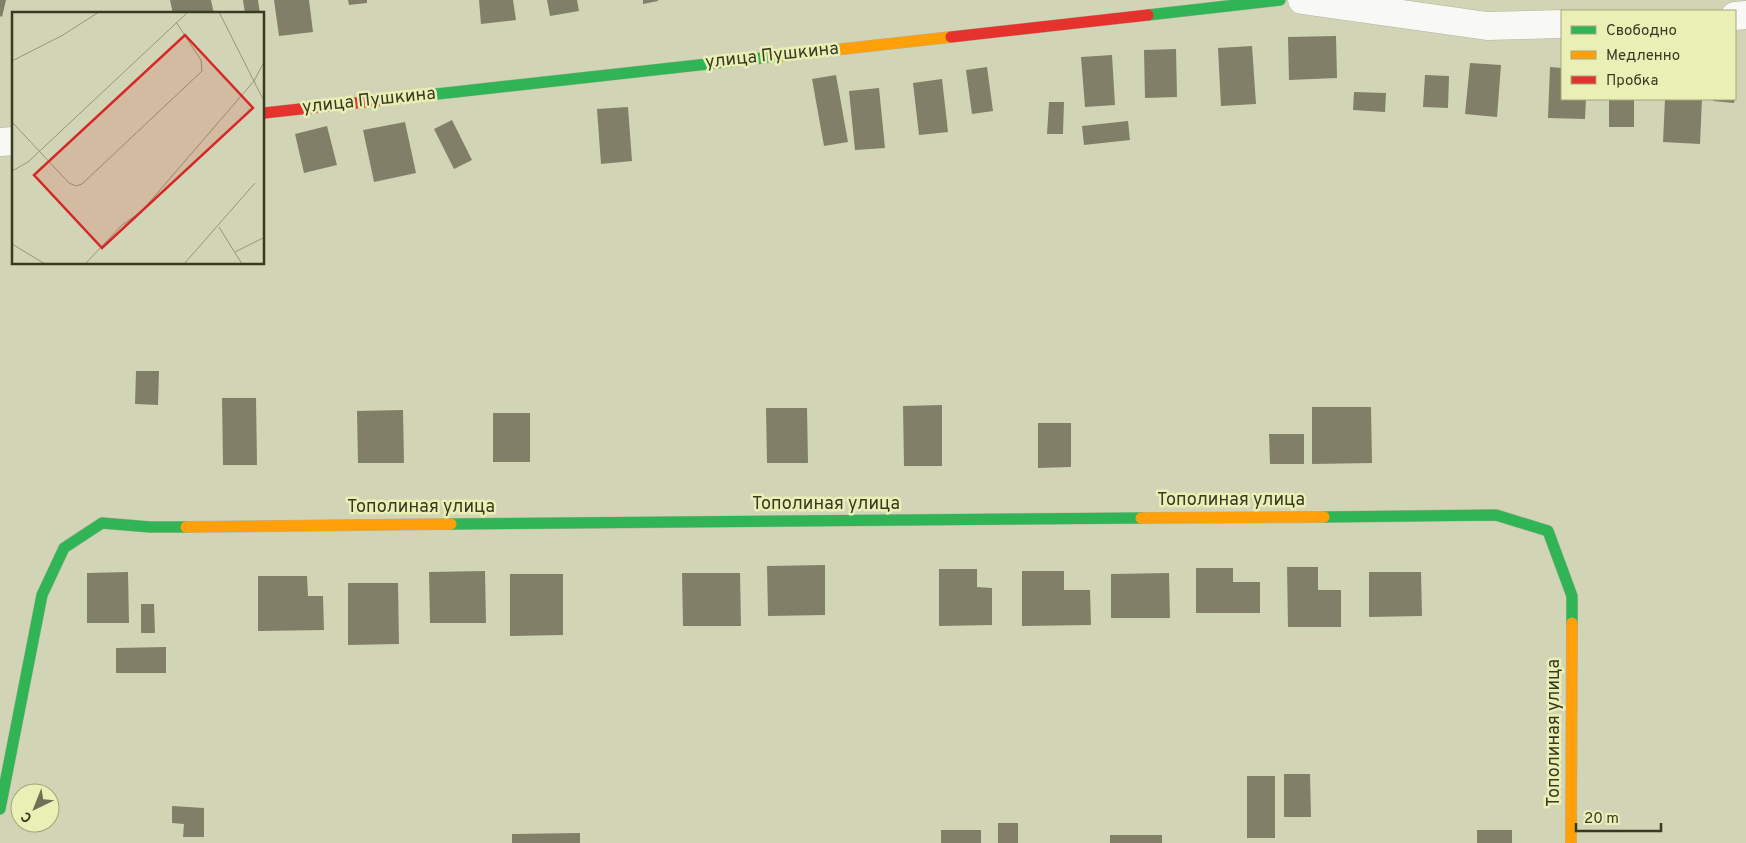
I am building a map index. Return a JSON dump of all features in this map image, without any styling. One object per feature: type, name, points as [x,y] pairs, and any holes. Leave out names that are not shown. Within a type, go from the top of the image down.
[{"type":"street","name":"улица Пушкина","points":[[265,113],[1280,0]]},
{"type":"street","points":[[1302,0],[1487,26],[1561,24]]},
{"type":"street","name":"Тополиная улица","points":[[0,809],[42,595],[64,548],[102,523],[150,527],[1496,515],[1548,532],[1572,596],[1571,843]]},
{"type":"building","points":[[0,0],[6,0],[2,17],[0,16]]},
{"type":"building","points":[[170,0],[211,0],[214,12],[173,12]]},
{"type":"building","points":[[243,0],[258,0],[260,12],[245,12]]},
{"type":"building","points":[[274,0],[309,0],[313,32],[279,36]]},
{"type":"building","points":[[348,0],[367,0],[367,3],[349,5]]},
{"type":"building","points":[[479,0],[513,0],[516,20],[481,24]]},
{"type":"building","points":[[547,0],[577,0],[579,11],[550,16]]},
{"type":"building","points":[[643,0],[658,0],[658,1],[643,4]]},
{"type":"building","points":[[1336,36],[1337,78],[1289,80],[1288,37]]},
{"type":"building","points":[[1252,46],[1256,104],[1221,106],[1218,48]]},
{"type":"building","points":[[1176,49],[1177,97],[1145,98],[1144,50]]},
{"type":"building","points":[[1112,55],[1115,105],[1085,107],[1081,57]]},
{"type":"building","points":[[1470,63],[1501,65],[1497,117],[1465,114]]},
{"type":"building","points":[[987,67],[993,111],[972,114],[966,70]]},
{"type":"building","points":[[1550,67],[1561,68],[1561,100],[1586,100],[1585,119],[1548,118]]},
{"type":"building","points":[[836,75],[848,142],[824,146],[812,79]]},
{"type":"building","points":[[1425,75],[1449,76],[1448,108],[1423,107]]},
{"type":"building","points":[[942,79],[948,132],[919,135],[913,83]]},
{"type":"building","points":[[879,88],[885,148],[855,150],[849,91]]},
{"type":"building","points":[[1354,92],[1386,93],[1385,112],[1353,110]]},
{"type":"building","points":[[1609,100],[1634,100],[1634,127],[1609,127]]},
{"type":"building","points":[[1665,100],[1702,100],[1700,144],[1663,142]]},
{"type":"building","points":[[1714,100],[1735,100],[1734,103]]},
{"type":"building","points":[[1049,102],[1064,102],[1063,134],[1047,134]]},
{"type":"building","points":[[628,107],[632,161],[601,164],[597,109]]},
{"type":"building","points":[[452,120],[472,160],[454,169],[434,129]]},
{"type":"building","points":[[1128,121],[1130,140],[1084,145],[1082,126]]},
{"type":"building","points":[[405,122],[416,173],[374,182],[363,130]]},
{"type":"building","points":[[327,126],[337,165],[304,173],[295,134]]},
{"type":"building","points":[[136,371],[159,371],[158,405],[135,404]]},
{"type":"building","points":[[222,398],[256,398],[257,465],[223,465]]},
{"type":"building","points":[[942,405],[942,466],[904,466],[903,406]]},
{"type":"building","points":[[1312,407],[1371,407],[1372,463],[1312,464]]},
{"type":"building","points":[[766,408],[807,408],[808,463],[767,463]]},
{"type":"building","points":[[403,410],[404,463],[358,463],[357,411]]},
{"type":"building","points":[[493,413],[530,413],[530,462],[493,462]]},
{"type":"building","points":[[1038,423],[1071,423],[1071,467],[1038,468]]},
{"type":"building","points":[[1269,434],[1304,434],[1304,464],[1270,464]]},
{"type":"building","points":[[825,565],[825,615],[768,616],[767,566]]},
{"type":"building","points":[[1287,567],[1318,567],[1318,590],[1341,590],[1341,627],[1288,627]]},
{"type":"building","points":[[1196,568],[1233,568],[1233,582],[1260,582],[1260,613],[1196,613]]},
{"type":"building","points":[[939,569],[977,569],[977,587],[992,588],[992,625],[939,626]]},
{"type":"building","points":[[485,571],[486,623],[430,623],[429,572]]},
{"type":"building","points":[[1022,571],[1064,571],[1064,590],[1090,590],[1091,625],[1022,626]]},
{"type":"building","points":[[128,572],[129,623],[87,623],[87,573]]},
{"type":"building","points":[[1369,572],[1421,572],[1422,616],[1369,617]]},
{"type":"building","points":[[682,573],[740,573],[741,626],[683,626]]},
{"type":"building","points":[[1169,573],[1170,618],[1111,618],[1111,574]]},
{"type":"building","points":[[510,574],[563,574],[563,635],[510,636]]},
{"type":"building","points":[[258,576],[307,576],[308,596],[323,596],[324,630],[258,631]]},
{"type":"building","points":[[348,583],[398,583],[399,644],[348,645]]},
{"type":"building","points":[[141,604],[154,604],[155,633],[141,633]]},
{"type":"building","points":[[166,647],[166,673],[116,673],[116,648]]},
{"type":"building","points":[[1284,774],[1310,774],[1311,817],[1284,817]]},
{"type":"building","points":[[1247,776],[1275,776],[1275,838],[1247,838]]},
{"type":"building","points":[[172,806],[204,808],[204,837],[183,837],[184,824],[172,823]]},
{"type":"building","points":[[998,823],[1018,823],[1018,843],[998,843]]},
{"type":"building","points":[[941,830],[981,830],[981,843],[941,843]]},
{"type":"building","points":[[1477,830],[1512,830],[1512,843],[1477,843]]},
{"type":"building","points":[[580,833],[580,843],[512,843],[512,834]]},
{"type":"building","points":[[1110,835],[1162,835],[1162,843],[1110,843]]},
{"type":"traffic: fast","points":[[1148,15],[1280,0]]},
{"type":"traffic: fast","points":[[392,99],[779,56]]},
{"type":"traffic: fast","points":[[1324,517],[1496,515],[1548,531],[1572,596],[1572,623]]},
{"type":"traffic: fast","points":[[451,524],[1141,518]]},
{"type":"traffic: fast","points":[[0,809],[42,595],[64,548],[102,523],[150,527],[186,527]]},
{"type":"traffic: slow","points":[[779,56],[951,37]]},
{"type":"traffic: slow","points":[[1141,518],[1324,517]]},
{"type":"traffic: slow","points":[[186,527],[451,524]]},
{"type":"traffic: slow","points":[[1571,843],[1572,623]]},
{"type":"traffic: jam","points":[[951,37],[1148,15]]},
{"type":"traffic: jam","points":[[265,113],[392,99]]}]
